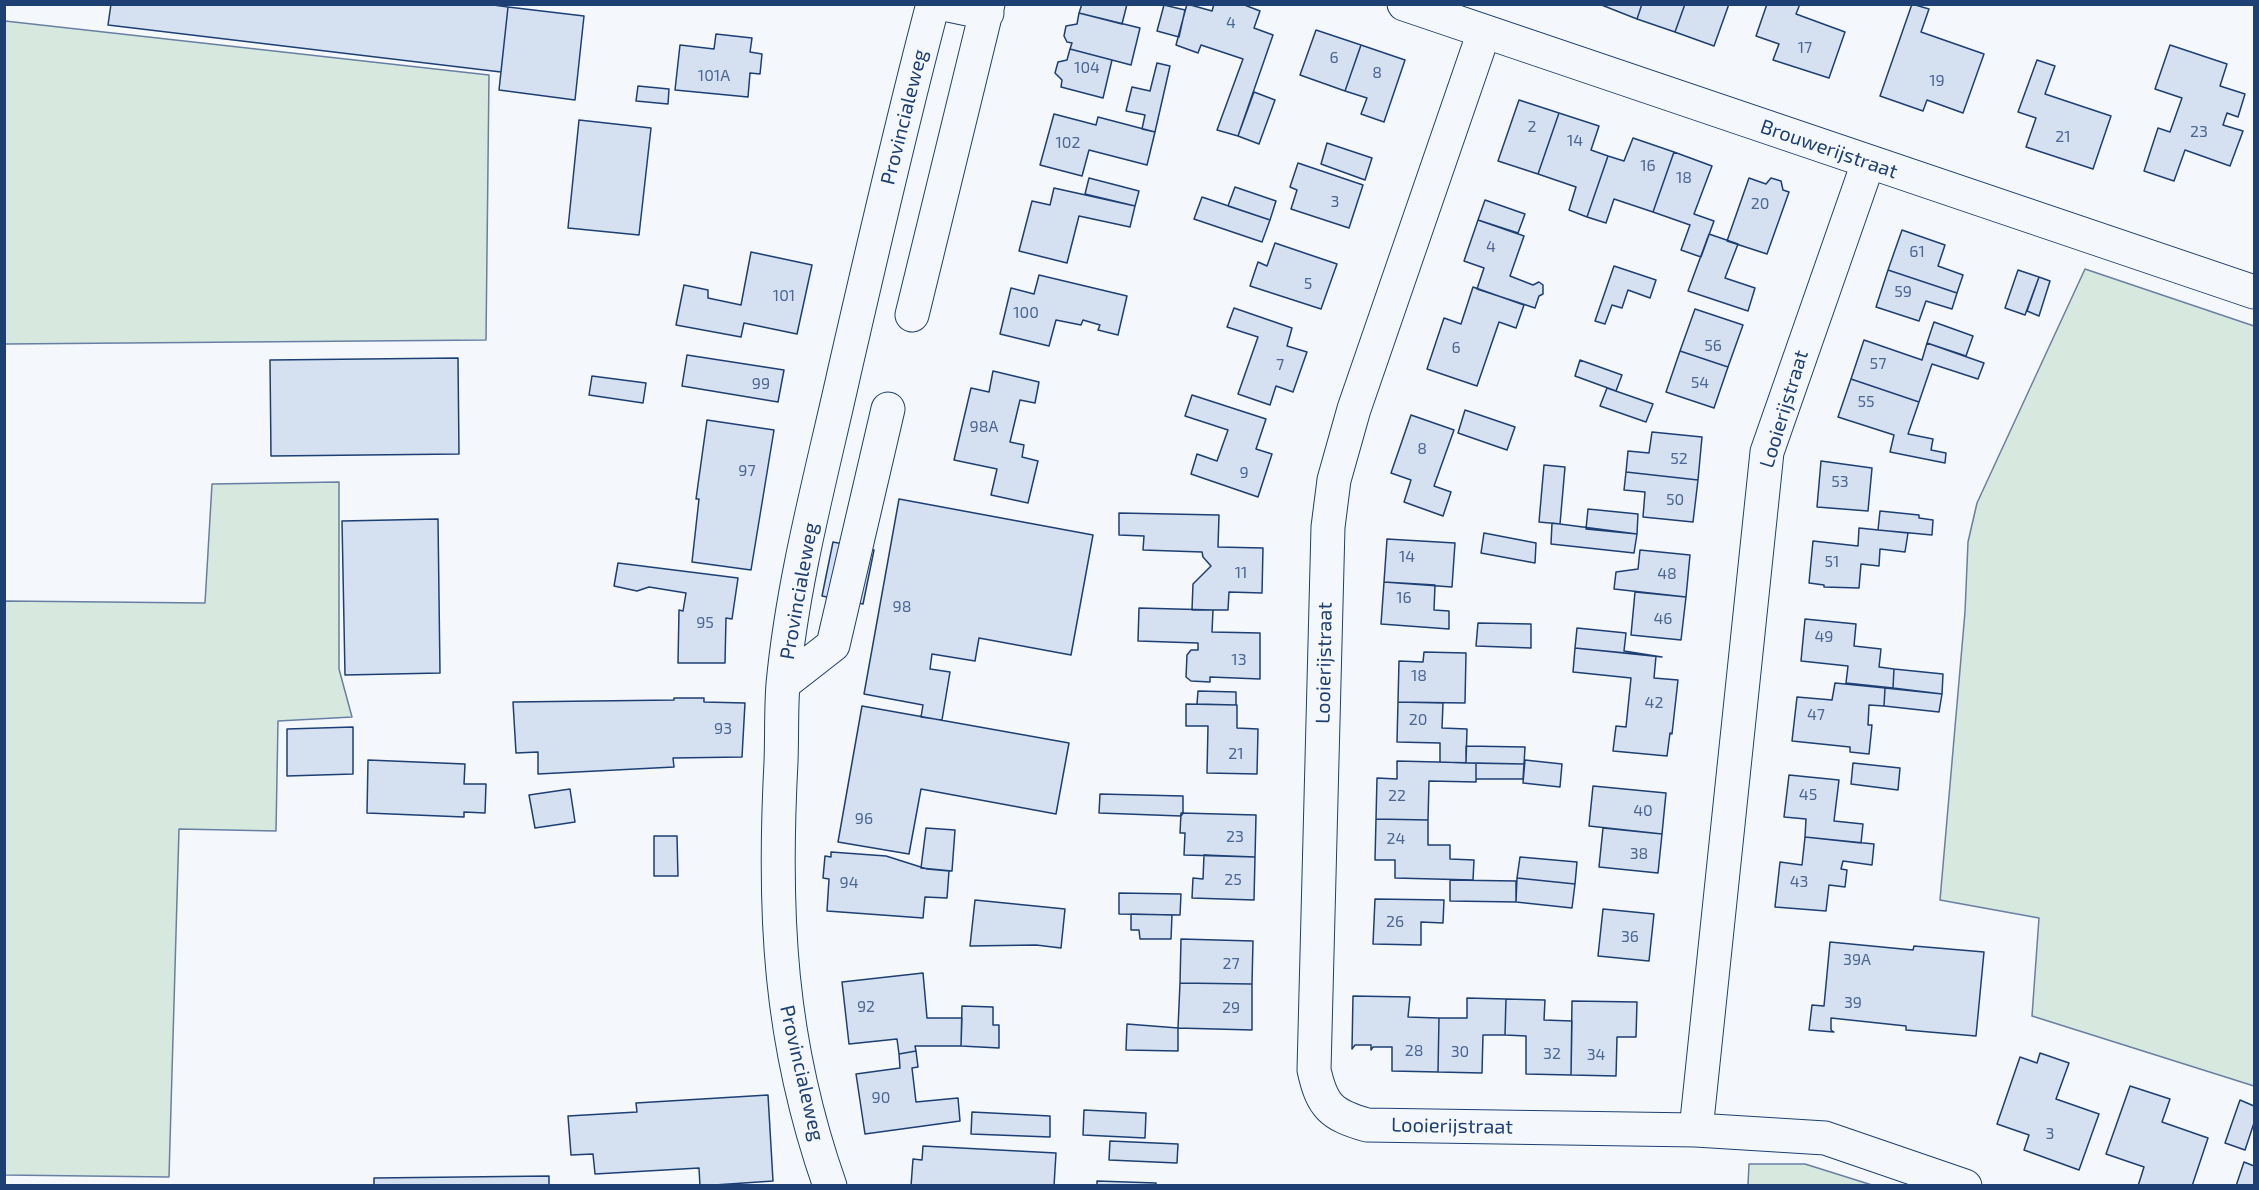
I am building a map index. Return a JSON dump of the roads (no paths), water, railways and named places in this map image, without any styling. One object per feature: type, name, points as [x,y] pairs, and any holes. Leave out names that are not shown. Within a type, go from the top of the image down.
[{"type":"street","name":"Provincialeweg","points":[[830,1185],[805,1102],[791,1041],[781,971],[776,853],[783,684],[805,547],[896,143],[933,4]]},
{"type":"street","points":[[912,315],[988,9],[944,4]]},
{"type":"street","name":"Brouwerijstraat","points":[[1404,4],[2254,292]]},
{"type":"street","name":"Looierijstraat","points":[[1484,32],[1354,409],[1334,480],[1328,527],[1314,1070],[1320,1096],[1340,1118],[1367,1125],[1696,1130],[1767,453],[1868,163]]},
{"type":"street","points":[[783,684],[833,645],[888,409]]},
{"type":"street","points":[[1696,1130],[1825,1138],[1965,1185]]}]
